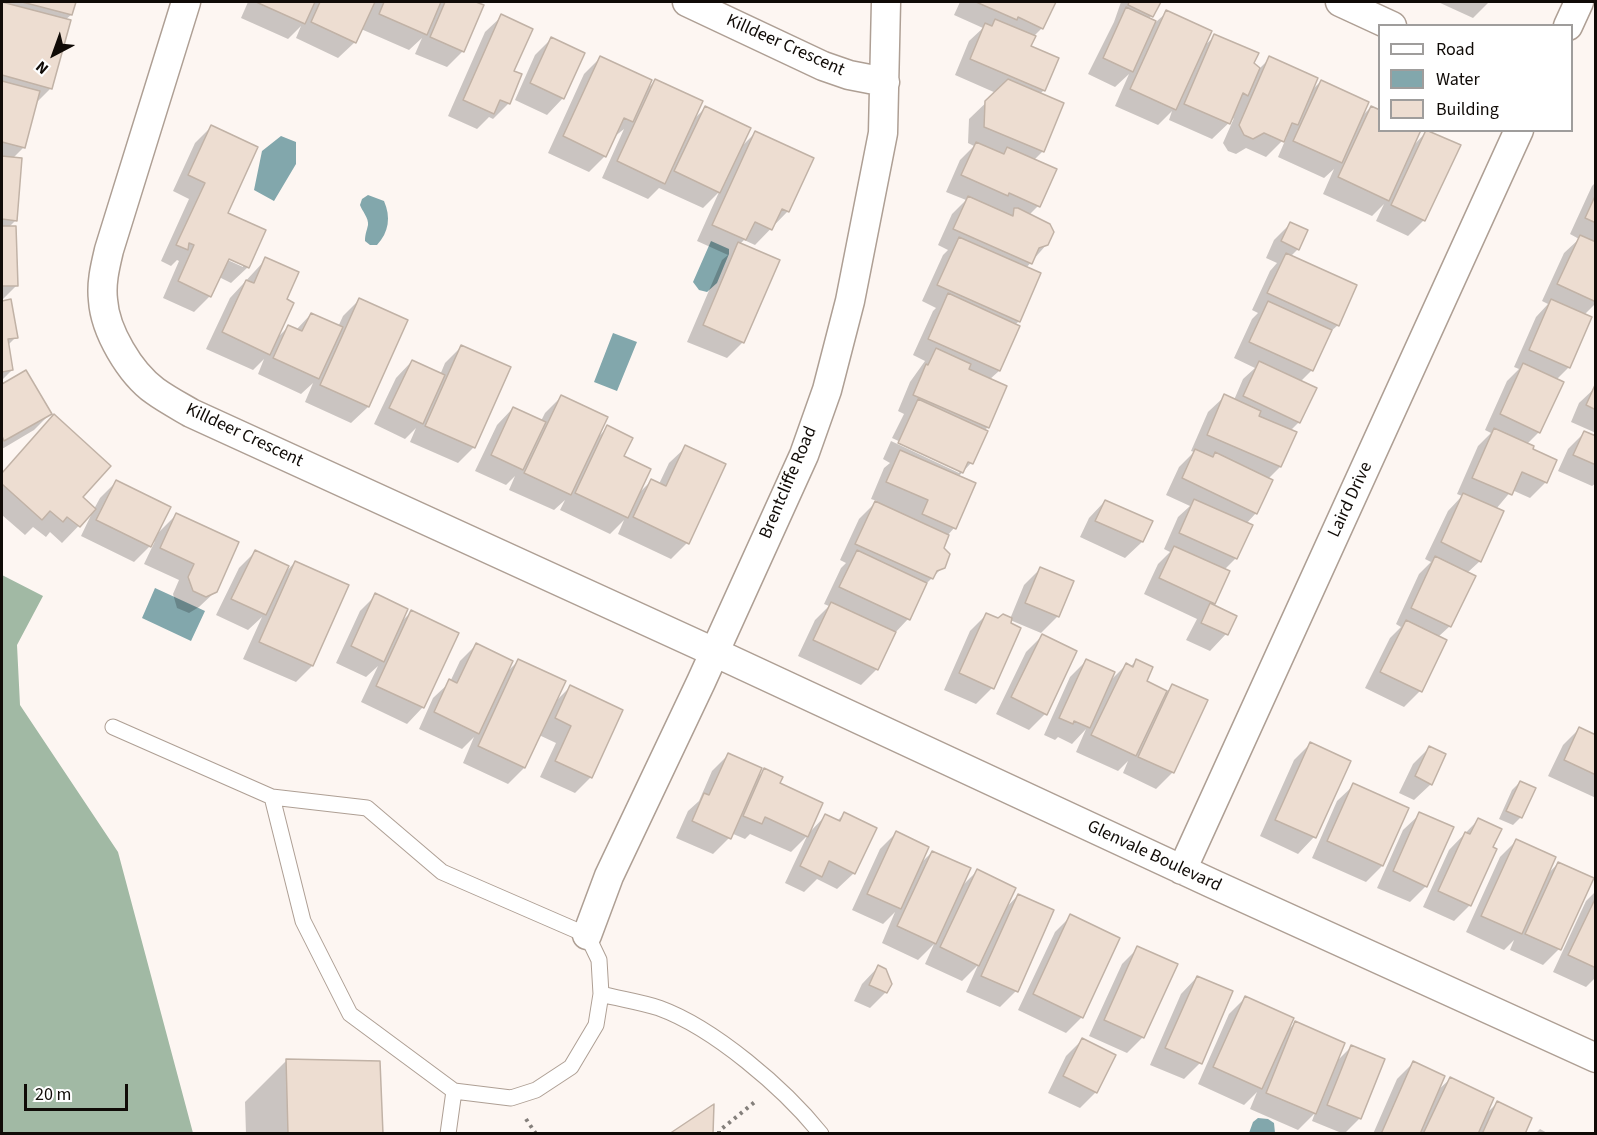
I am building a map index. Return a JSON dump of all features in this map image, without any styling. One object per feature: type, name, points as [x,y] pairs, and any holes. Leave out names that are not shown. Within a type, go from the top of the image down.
[{"type":"street","name":"Killdeer Crescent","points":[[186,2],[103,276],[103,302],[111,334],[130,366],[154,390],[191,413],[714,652]]},
{"type":"street","name":"Killdeer Crescent","points":[[687,2],[823,66],[849,75],[885,82]]},
{"type":"street","name":"Brentcliffe Road","points":[[587,935],[609,876],[804,455],[827,390],[850,301],[883,133],[886,2]]},
{"type":"street","points":[[1340,2],[1388,24]]},
{"type":"street","points":[[1569,24],[1579,2]]},
{"type":"street","name":"Laird Drive","points":[[1182,870],[1519,132]]},
{"type":"street","name":"Glenvale Boulevard","points":[[714,652],[1182,870],[1596,1058]]},
{"type":"lane","points":[[113,727],[272,796],[367,808],[442,872],[587,935],[599,960],[601,994],[596,1025],[571,1067],[536,1090],[511,1098],[454,1092],[350,1014],[303,921],[272,796]]},
{"type":"lane","points":[[601,994],[659,1008],[717,1038],[774,1086],[806,1116],[821,1134]]},
{"type":"lane","points":[[448,1134],[454,1092]]},
{"type":"path","points":[[719,1134],[719,1131],[774,1086]]},
{"type":"green space","points":[[2,575],[43,596],[17,645],[20,705],[118,852],[193,1133],[2,1133]]},
{"type":"water","points":[[281,136],[296,142],[296,164],[274,201],[254,190],[262,151]]},
{"type":"water","points":[[368,195],[384,201],[388,213],[386,230],[377,245],[370,245],[365,241],[368,222],[360,205],[362,199]]},
{"type":"water","points":[[711,241],[729,249],[729,254],[717,283],[707,292],[699,290],[693,282]]},
{"type":"water","points":[[613,333],[637,342],[617,391],[594,382]]},
{"type":"water","points":[[155,588],[205,611],[191,641],[142,618]]},
{"type":"water","points":[[1258,1118],[1268,1119],[1274,1123],[1275,1133],[1249,1133],[1253,1122]]},
{"type":"building","points":[[2,2],[71,20],[52,89],[2,75]]},
{"type":"building","points":[[22,2],[76,2],[72,15]]},
{"type":"building","points":[[256,2],[315,2],[305,24]]},
{"type":"building","points":[[320,2],[375,2],[356,43],[311,22]]},
{"type":"building","points":[[384,2],[441,2],[427,35],[379,14]]},
{"type":"building","points":[[445,2],[476,2],[484,5],[464,52],[430,37]]},
{"type":"building","points":[[976,2],[1056,2],[1043,29]]},
{"type":"building","points":[[1129,2],[1161,2],[1153,17],[1128,5]]},
{"type":"building","points":[[1126,7],[1156,21],[1133,72],[1103,58]]},
{"type":"building","points":[[1166,10],[1212,31],[1176,110],[1130,89]]},
{"type":"building","points":[[501,14],[533,29],[514,71],[522,74],[510,104],[500,100],[494,114],[463,100]]},
{"type":"building","points":[[995,19],[1036,36],[1031,46],[1059,58],[1045,91],[970,59],[985,23],[992,26]]},
{"type":"building","points":[[1214,34],[1259,53],[1254,63],[1260,68],[1248,96],[1243,93],[1230,124],[1184,104]]},
{"type":"building","points":[[551,37],[585,53],[564,99],[530,83]]},
{"type":"building","points":[[600,56],[652,80],[633,122],[624,118],[606,157],[563,136]]},
{"type":"building","points":[[1269,56],[1318,78],[1298,125],[1292,123],[1284,142],[1264,133],[1253,139],[1244,135],[1239,125]]},
{"type":"building","points":[[655,79],[703,101],[665,184],[617,161]]},
{"type":"building","points":[[1008,79],[1064,103],[1044,152],[984,127],[985,101]]},
{"type":"building","points":[[1321,80],[1369,102],[1342,163],[1293,141]]},
{"type":"building","points":[[2,81],[40,91],[25,148],[2,142]]},
{"type":"building","points":[[705,106],[751,128],[720,193],[674,171]]},
{"type":"building","points":[[1371,106],[1378,109],[1378,132],[1420,132],[1389,201],[1338,177]]},
{"type":"building","points":[[211,125],[258,147],[228,213],[266,230],[249,268],[229,259],[211,297],[178,281],[194,245],[189,243],[188,250],[176,245],[205,183],[188,175]]},
{"type":"building","points":[[755,131],[814,158],[789,212],[782,209],[772,230],[755,222],[746,240],[712,225]]},
{"type":"building","points":[[1425,132],[1431,132],[1461,145],[1425,221],[1391,205]]},
{"type":"building","points":[[976,142],[1004,154],[1007,147],[1057,169],[1040,207],[1009,193],[1008,196],[961,175]]},
{"type":"building","points":[[2,156],[22,158],[17,221],[2,219]]},
{"type":"building","points":[[1596,194],[1596,223],[1585,218]]},
{"type":"building","points":[[968,196],[1013,216],[1014,208],[1018,208],[1050,224],[1054,232],[1048,245],[1039,248],[1032,264],[953,229]]},
{"type":"building","points":[[1290,222],[1308,230],[1299,250],[1281,241]]},
{"type":"building","points":[[2,226],[16,226],[18,286],[2,286]]},
{"type":"building","points":[[1580,235],[1596,242],[1596,302],[1557,284]]},
{"type":"building","points":[[959,237],[1041,273],[1020,322],[937,285]]},
{"type":"building","points":[[738,242],[780,260],[744,343],[703,325]]},
{"type":"building","points":[[1286,253],[1357,285],[1339,326],[1267,293]]},
{"type":"building","points":[[265,257],[299,272],[287,299],[294,303],[270,355],[222,332],[246,280],[254,283]]},
{"type":"building","points":[[948,293],[1020,326],[1000,371],[928,339]]},
{"type":"building","points":[[359,298],[408,320],[369,407],[320,385]]},
{"type":"building","points":[[11,299],[18,338],[8,339],[13,370],[2,372],[2,301]]},
{"type":"building","points":[[1551,299],[1592,317],[1570,368],[1529,350]]},
{"type":"building","points":[[1268,301],[1332,330],[1313,371],[1249,342]]},
{"type":"building","points":[[311,313],[343,327],[319,379],[273,358],[288,325],[302,331]]},
{"type":"building","points":[[461,345],[511,367],[475,448],[425,426]]},
{"type":"building","points":[[936,348],[971,364],[969,369],[1007,386],[989,428],[913,395],[926,364],[928,365]]},
{"type":"building","points":[[412,360],[445,375],[423,424],[389,408]]},
{"type":"building","points":[[1259,361],[1317,388],[1300,423],[1243,396]]},
{"type":"building","points":[[1523,363],[1564,382],[1540,433],[1500,414]]},
{"type":"building","points":[[26,370],[52,414],[4,441],[2,436],[2,384]]},
{"type":"building","points":[[1596,386],[1596,410],[1586,405]]},
{"type":"building","points":[[1224,394],[1261,411],[1259,416],[1297,432],[1281,467],[1207,435]]},
{"type":"building","points":[[561,395],[608,417],[571,495],[524,473]]},
{"type":"building","points":[[918,399],[988,431],[973,464],[968,462],[963,473],[898,443]]},
{"type":"building","points":[[513,407],[546,422],[523,470],[491,455]]},
{"type":"building","points":[[54,414],[111,466],[83,497],[96,509],[80,527],[67,517],[63,522],[50,511],[42,520],[2,484],[2,473]]},
{"type":"building","points":[[607,425],[633,438],[624,456],[651,469],[628,518],[575,493]]},
{"type":"building","points":[[1494,428],[1534,446],[1533,449],[1557,460],[1547,483],[1522,472],[1512,495],[1472,478]]},
{"type":"building","points":[[1584,431],[1596,436],[1596,465],[1573,455]]},
{"type":"building","points":[[685,445],[726,464],[689,544],[633,517],[651,479],[666,486]]},
{"type":"building","points":[[1195,449],[1213,457],[1215,452],[1273,480],[1257,514],[1182,478]]},
{"type":"building","points":[[900,450],[976,483],[956,529],[922,514],[928,500],[886,482]]},
{"type":"building","points":[[116,480],[171,507],[151,547],[96,520]]},
{"type":"building","points":[[1463,493],[1504,511],[1481,562],[1441,542]]},
{"type":"building","points":[[1194,499],[1253,525],[1237,559],[1179,533]]},
{"type":"building","points":[[1105,500],[1153,521],[1143,542],[1095,521]]},
{"type":"building","points":[[875,501],[949,535],[944,548],[950,554],[945,568],[937,571],[933,579],[855,544]]},
{"type":"building","points":[[176,513],[239,542],[217,592],[206,597],[193,591],[188,577],[194,564],[160,548]]},
{"type":"building","points":[[1174,546],[1230,571],[1215,604],[1159,578]]},
{"type":"building","points":[[255,550],[289,566],[266,615],[231,599]]},
{"type":"building","points":[[857,550],[927,583],[910,620],[839,587]]},
{"type":"building","points":[[1435,556],[1476,576],[1451,627],[1411,608]]},
{"type":"building","points":[[295,561],[349,585],[313,666],[259,642]]},
{"type":"building","points":[[1040,567],[1074,581],[1059,617],[1025,603]]},
{"type":"building","points":[[375,593],[408,609],[384,662],[351,646]]},
{"type":"building","points":[[831,602],[896,632],[878,670],[813,640]]},
{"type":"building","points":[[1210,603],[1237,616],[1228,635],[1201,623]]},
{"type":"building","points":[[411,610],[459,633],[424,708],[376,686]]},
{"type":"building","points":[[986,613],[998,618],[1003,614],[1012,618],[1011,623],[1021,628],[994,689],[959,673]]},
{"type":"building","points":[[1406,620],[1447,640],[1422,692],[1380,672]]},
{"type":"building","points":[[1042,634],[1077,651],[1047,715],[1011,697]]},
{"type":"building","points":[[476,643],[513,661],[479,734],[434,712],[449,679],[457,683]]},
{"type":"building","points":[[518,659],[566,681],[525,768],[478,746]]},
{"type":"building","points":[[1086,659],[1115,672],[1090,728],[1059,718]]},
{"type":"building","points":[[1136,659],[1153,667],[1147,681],[1167,691],[1136,756],[1091,735],[1126,663],[1133,667]]},
{"type":"building","points":[[1172,684],[1208,700],[1174,773],[1138,757]]},
{"type":"building","points":[[570,685],[623,710],[592,778],[555,761],[571,726],[555,718]]},
{"type":"building","points":[[1579,727],[1596,735],[1596,775],[1564,760]]},
{"type":"building","points":[[1310,742],[1351,761],[1316,838],[1275,820]]},
{"type":"building","points":[[1429,746],[1446,754],[1432,785],[1415,776]]},
{"type":"building","points":[[728,753],[762,768],[731,839],[692,821],[704,793],[709,795]]},
{"type":"building","points":[[764,768],[783,777],[780,783],[823,803],[808,837],[765,817],[762,824],[743,816]]},
{"type":"building","points":[[1520,781],[1536,788],[1522,818],[1506,811]]},
{"type":"building","points":[[1353,783],[1409,808],[1383,866],[1327,841]]},
{"type":"building","points":[[844,812],[877,828],[855,874],[829,861],[822,877],[800,866],[825,814],[840,821]]},
{"type":"building","points":[[1419,812],[1454,827],[1427,887],[1393,871]]},
{"type":"building","points":[[1478,818],[1502,829],[1493,847],[1497,849],[1471,906],[1438,891],[1465,832],[1470,834]]},
{"type":"building","points":[[896,831],[929,847],[901,909],[867,894]]},
{"type":"building","points":[[1516,839],[1556,857],[1522,934],[1481,916]]},
{"type":"building","points":[[932,851],[971,868],[936,944],[897,926]]},
{"type":"building","points":[[1558,862],[1594,878],[1561,950],[1525,934]]},
{"type":"building","points":[[977,869],[1016,888],[979,966],[940,947]]},
{"type":"building","points":[[1018,894],[1054,910],[1018,992],[981,976]]},
{"type":"building","points":[[1596,897],[1596,968],[1568,955]]},
{"type":"building","points":[[1070,914],[1120,938],[1083,1018],[1033,994]]},
{"type":"building","points":[[1137,946],[1178,964],[1144,1038],[1104,1020]]},
{"type":"building","points":[[878,965],[886,969],[892,984],[887,993],[869,985]]},
{"type":"building","points":[[1197,976],[1233,991],[1202,1064],[1165,1048]]},
{"type":"building","points":[[1245,996],[1294,1018],[1262,1089],[1213,1067]]},
{"type":"building","points":[[1295,1021],[1345,1043],[1316,1114],[1266,1093]]},
{"type":"building","points":[[1082,1038],[1116,1055],[1097,1093],[1063,1076]]},
{"type":"building","points":[[1351,1045],[1385,1059],[1361,1119],[1327,1105]]},
{"type":"building","points":[[286,1059],[380,1061],[383,1134],[288,1134]]},
{"type":"building","points":[[1413,1061],[1445,1076],[1420,1134],[1381,1134]]},
{"type":"building","points":[[1450,1077],[1494,1098],[1478,1134],[1423,1134]]},
{"type":"building","points":[[1497,1101],[1532,1118],[1525,1134],[1482,1134]]},
{"type":"building","points":[[714,1104],[713,1134],[669,1134]]}]
